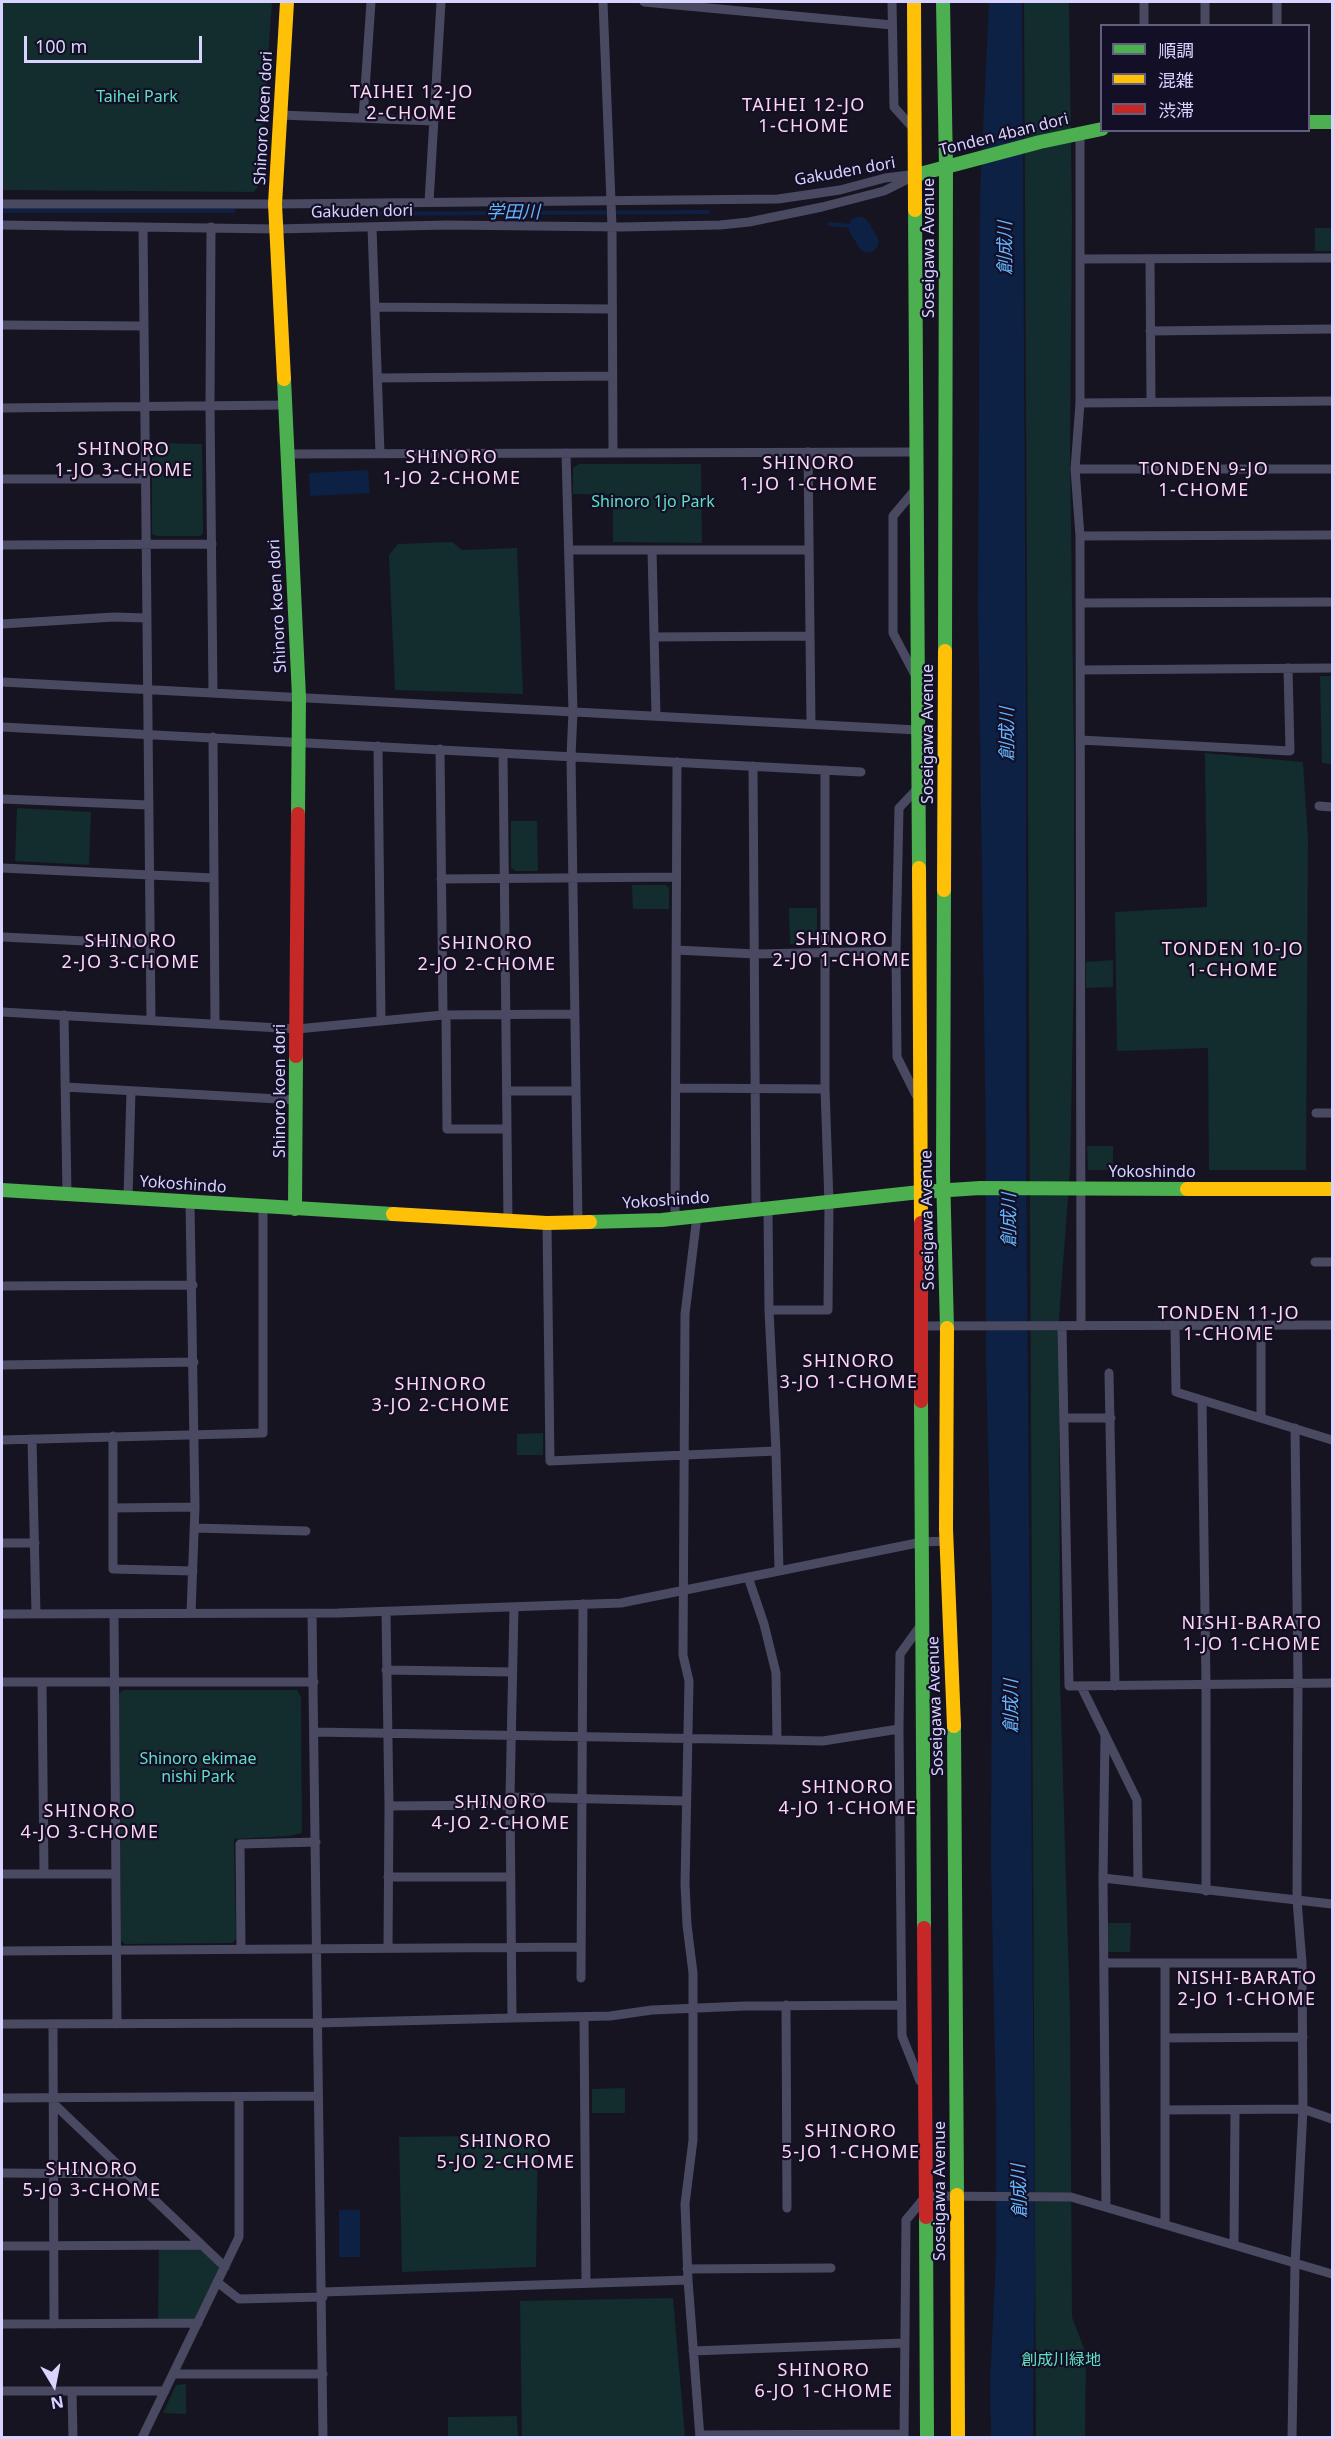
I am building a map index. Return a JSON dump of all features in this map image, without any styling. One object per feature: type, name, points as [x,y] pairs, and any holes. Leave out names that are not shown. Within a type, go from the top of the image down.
[{"type":"main road","name":"Shinoro koen dori","points":[[287,2],[275,204],[299,698],[295,1209]]},
{"type":"main road","name":"Soseigawa Avenue","points":[[914,2],[922,1623],[939,1755],[957,2196],[958,2438]]},
{"type":"main road","name":"Soseigawa Avenue","points":[[927,2438],[924,2092],[947,1542],[944,1191],[946,167],[943,2]]},
{"type":"main road","points":[[1310,122],[1332,122]]},
{"type":"main road","name":"Tonden 4ban dori","points":[[916,175],[1038,142],[1100,129]]},
{"type":"main road","name":"Yokoshindo","points":[[2,1190],[508,1222],[578,1223],[675,1218],[920,1192],[980,1188],[1332,1189]]},
{"type":"street","points":[[363,118],[371,2]]},
{"type":"street","points":[[429,202],[441,2]]},
{"type":"street","points":[[603,2],[612,224],[613,453]]},
{"type":"street","points":[[644,2],[892,25]]},
{"type":"street","points":[[892,2],[894,107],[915,130]]},
{"type":"street","points":[[1144,2],[1144,24]]},
{"type":"street","points":[[1205,2],[1205,24]]},
{"type":"street","points":[[1277,2],[1277,24]]},
{"type":"street","points":[[280,115],[434,121]]},
{"type":"street","points":[[1080,133],[1080,403],[1075,469],[1080,536],[1081,1326]]},
{"type":"street","name":"Gakuden dori","points":[[2,204],[611,203],[778,199],[840,190],[885,178],[916,175]]},
{"type":"street","name":"Gakuden dori","points":[[2,225],[276,229],[612,224],[720,225],[785,216],[884,191],[916,175]]},
{"type":"street","points":[[143,226],[151,1020]]},
{"type":"street","points":[[211,227],[213,693]]},
{"type":"street","points":[[372,227],[380,453]]},
{"type":"street","points":[[1080,259],[1332,258]]},
{"type":"street","points":[[1150,259],[1151,402]]},
{"type":"street","points":[[375,307],[612,309]]},
{"type":"street","points":[[2,326],[144,326]]},
{"type":"street","points":[[1150,331],[1332,329]]},
{"type":"street","points":[[378,378],[612,376]]},
{"type":"street","points":[[1080,403],[1332,401]]},
{"type":"street","points":[[2,408],[285,405]]},
{"type":"street","points":[[808,452],[811,724]]},
{"type":"street","points":[[287,454],[916,452]]},
{"type":"street","points":[[566,453],[573,712],[571,756],[578,1223]]},
{"type":"street","points":[[1075,469],[1332,469]]},
{"type":"street","points":[[2,479],[144,479]]},
{"type":"street","points":[[916,488],[893,516],[893,633],[918,680]]},
{"type":"street","points":[[1080,536],[1332,536]]},
{"type":"street","points":[[2,544],[212,544]]},
{"type":"street","points":[[569,550],[809,550]]},
{"type":"street","points":[[652,550],[656,716]]},
{"type":"street","points":[[1080,603],[1332,602]]},
{"type":"street","points":[[2,624],[114,617],[146,618]]},
{"type":"street","points":[[654,637],[810,636]]},
{"type":"street","points":[[1080,740],[1290,751],[1288,668]]},
{"type":"street","points":[[1080,670],[1332,668]]},
{"type":"street","points":[[2,682],[918,730]]},
{"type":"street","points":[[2,727],[861,772]]},
{"type":"street","points":[[213,737],[215,1024]]},
{"type":"street","points":[[378,746],[381,1021]]},
{"type":"street","points":[[440,749],[447,1129],[507,1129]]},
{"type":"street","points":[[503,753],[508,1222]]},
{"type":"street","points":[[675,1218],[677,762]]},
{"type":"street","points":[[753,766],[756,1088],[776,1451],[779,1571]]},
{"type":"street","points":[[769,1310],[828,1310],[825,770]]},
{"type":"street","points":[[918,788],[899,808],[896,951],[897,1057],[920,1103]]},
{"type":"street","points":[[2,799],[148,805]]},
{"type":"street","points":[[1319,806],[1332,807]]},
{"type":"street","points":[[2,868],[214,878]]},
{"type":"street","points":[[441,879],[676,877]]},
{"type":"street","points":[[2,937],[149,944]]},
{"type":"street","points":[[676,950],[755,954],[896,951]]},
{"type":"street","points":[[2,1012],[297,1029],[444,1015],[574,1014]]},
{"type":"street","points":[[64,1015],[67,1195]]},
{"type":"street","points":[[65,1087],[296,1100]]},
{"type":"street","points":[[676,1088],[825,1089]]},
{"type":"street","points":[[128,1198],[131,1091]]},
{"type":"street","points":[[507,1091],[576,1091]]},
{"type":"street","points":[[1316,1113],[1332,1113]]},
{"type":"street","points":[[190,1203],[195,1507],[191,1613]]},
{"type":"street","points":[[2,1440],[263,1433],[263,1207]]},
{"type":"street","points":[[697,1216],[685,1314],[683,1655],[689,1681],[685,1884],[693,1973],[693,2140],[685,2204],[687,2280],[700,2436],[904,2436],[903,2343],[906,2220],[926,2196],[1071,2197],[1332,2274]]},
{"type":"street","points":[[547,1223],[550,1461],[776,1451]]},
{"type":"street","points":[[1316,1262],[1332,1262]]},
{"type":"street","points":[[2,1286],[193,1285]]},
{"type":"street","points":[[1175,1325],[1176,1392],[1332,1440]]},
{"type":"street","points":[[1261,1325],[1261,1418]]},
{"type":"street","points":[[921,1326],[1332,1325]]},
{"type":"street","points":[[1062,1326],[1069,1686],[1332,1683]]},
{"type":"street","points":[[2,1365],[194,1362]]},
{"type":"street","points":[[1109,1373],[1114,1686]]},
{"type":"street","points":[[1202,1400],[1206,1891]]},
{"type":"street","points":[[1064,1418],[1111,1418]]},
{"type":"street","points":[[1292,2438],[1295,2264],[1303,2109],[1304,2037],[1297,1900],[1298,1683],[1294,1428]]},
{"type":"street","points":[[113,1436],[113,1569],[193,1571]]},
{"type":"street","points":[[32,1439],[36,1614]]},
{"type":"street","points":[[113,1508],[195,1507]]},
{"type":"street","points":[[194,1528],[306,1531]]},
{"type":"street","points":[[2,1614],[312,1613],[621,1603],[922,1542],[947,1542]]},
{"type":"street","points":[[2,1543],[34,1543]]},
{"type":"street","points":[[748,1576],[764,1624],[776,1673],[777,1740]]},
{"type":"street","points":[[581,1978],[583,1604]]},
{"type":"street","points":[[512,2018],[510,1801],[514,1607]]},
{"type":"street","points":[[386,1611],[387,1948]]},
{"type":"street","points":[[312,1613],[323,2295],[323,2438]]},
{"type":"street","points":[[114,1614],[117,2024]]},
{"type":"street","points":[[922,1623],[900,1654],[899,1729],[903,2036],[924,2092]]},
{"type":"street","points":[[386,1670],[512,1672]]},
{"type":"street","points":[[2,1682],[314,1682]]},
{"type":"street","points":[[42,1682],[44,1874]]},
{"type":"street","points":[[1081,1686],[1137,1800],[1138,1882]]},
{"type":"street","points":[[314,1732],[823,1741],[899,1729]]},
{"type":"street","points":[[1106,1736],[1103,1878],[1106,2207]]},
{"type":"street","points":[[388,1806],[582,1799],[687,1801]]},
{"type":"street","points":[[241,1949],[240,1844],[316,1842]]},
{"type":"street","points":[[2,1874],[116,1874]]},
{"type":"street","points":[[388,1877],[511,1877]]},
{"type":"street","points":[[1103,1878],[1332,1904]]},
{"type":"street","points":[[2,1951],[581,1947]]},
{"type":"street","points":[[1104,1963],[1165,1965],[1302,1963]]},
{"type":"street","points":[[1165,1965],[1165,2224]]},
{"type":"street","points":[[2,2024],[317,2023],[584,2017],[652,2010],[786,2005],[901,2005]]},
{"type":"street","points":[[786,2005],[787,2208]]},
{"type":"street","points":[[584,2017],[586,2283]]},
{"type":"street","points":[[53,2024],[54,2324]]},
{"type":"street","points":[[1165,2038],[1304,2037]]},
{"type":"street","points":[[2,2098],[54,2101],[318,2096]]},
{"type":"street","points":[[142,2438],[239,2237],[239,2097]]},
{"type":"street","points":[[54,2101],[225,2267]]},
{"type":"street","points":[[1165,2110],[1303,2109],[1332,2119]]},
{"type":"street","points":[[1234,2244],[1235,2110]]},
{"type":"street","points":[[2,2173],[127,2174]]},
{"type":"street","points":[[2,2246],[202,2245]]},
{"type":"street","points":[[687,2269],[831,2268]]},
{"type":"street","points":[[217,2282],[239,2299],[687,2280]]},
{"type":"street","points":[[2,2324],[198,2323]]},
{"type":"street","points":[[693,2351],[903,2343]]},
{"type":"street","points":[[173,2374],[323,2374]]},
{"type":"street","points":[[2,2391],[165,2391]]},
{"type":"street","points":[[72,2391],[73,2438]]},
{"type":"green space","name":"Taihei Park","points":[[2,2],[272,2],[259,185],[254,192],[2,190]]},
{"type":"green space","name":"創成川緑地","points":[[1024,2],[1069,2],[1072,218],[1070,448],[1074,969],[1070,1170],[1059,1318],[1060,1679],[1070,2014],[1072,2317],[1086,2354],[1085,2438],[1036,2437]]},
{"type":"green space","points":[[1315,228],[1332,228],[1332,251],[1315,251]]},
{"type":"green space","points":[[152,443],[202,444],[203,533],[200,536],[152,534]]},
{"type":"green space","name":"Shinoro 1jo Park","points":[[579,464],[701,464],[702,543],[613,542],[613,495],[573,494],[573,468]]},
{"type":"green space","points":[[452,542],[462,550],[517,548],[523,694],[395,690],[389,555],[398,544]]},
{"type":"green space","points":[[1320,676],[1332,676],[1332,764],[1322,763]]},
{"type":"green space","points":[[1205,753],[1303,762],[1308,840],[1306,1170],[1209,1170],[1208,1048],[1117,1051],[1115,912],[1207,907]]},
{"type":"green space","points":[[17,808],[91,812],[89,865],[15,861]]},
{"type":"green space","points":[[511,821],[537,821],[538,871],[515,871],[511,867]]},
{"type":"green space","points":[[632,885],[666,885],[669,888],[669,909],[633,909]]},
{"type":"green space","points":[[789,908],[817,908],[817,940],[813,943],[790,944]]},
{"type":"green space","points":[[1113,960],[1113,987],[1086,988],[1086,962]]},
{"type":"green space","points":[[1087,1146],[1113,1146],[1113,1170],[1088,1170]]},
{"type":"green space","points":[[543,1433],[543,1455],[517,1455],[517,1434]]},
{"type":"green space","name":"Shinoro ekimae nishi Park","points":[[123,1690],[297,1690],[301,1697],[302,1833],[289,1836],[234,1839],[236,1939],[232,1943],[125,1944],[121,1941],[119,1694]]},
{"type":"green space","points":[[1108,1923],[1131,1923],[1130,1952],[1108,1952]]},
{"type":"green space","points":[[625,2088],[625,2113],[592,2113],[592,2089]]},
{"type":"green space","points":[[538,2135],[536,2267],[402,2272],[399,2137]]},
{"type":"green space","points":[[159,2245],[202,2245],[225,2267],[198,2323],[158,2323]]},
{"type":"green space","points":[[673,2298],[685,2437],[522,2437],[520,2301]]},
{"type":"green space","points":[[186,2384],[186,2414],[163,2413],[176,2385]]},
{"type":"green space","points":[[517,2416],[518,2437],[448,2437],[448,2417]]},
{"type":"water","name":"創成川","points":[[989,2],[1022,2],[1026,1143],[1035,2257],[1033,2438],[991,2437],[990,2382],[996,2259],[996,2108],[991,1863],[992,1612],[986,1360],[986,1145],[978,605],[980,194]]},
{"type":"water","points":[[368,470],[370,493],[310,496],[309,473]]},
{"type":"water","points":[[339,2210],[360,2210],[360,2257],[339,2257]]},
{"type":"waterway","name":"学田川","points":[[2,211],[234,211]]},
{"type":"waterway","name":"学田川","points":[[317,214],[708,212]]},
{"type":"waterway","name":"学田川","points":[[830,224],[859,227]]},
{"type":"waterway","points":[[859,227],[868,242]]},
{"type":"traffic: fast","points":[[943,2],[946,167],[945,651]]},
{"type":"traffic: fast","points":[[1310,122],[1332,122]]},
{"type":"traffic: fast","points":[[916,175],[1040,142],[1100,129]]},
{"type":"traffic: fast","points":[[915,210],[919,868]]},
{"type":"traffic: fast","points":[[284,379],[299,697],[298,814]]},
{"type":"traffic: fast","points":[[944,890],[943,1174],[947,1328]]},
{"type":"traffic: fast","points":[[295,1209],[296,1056]]},
{"type":"traffic: fast","points":[[590,1222],[662,1220],[920,1192],[980,1188],[1187,1189]]},
{"type":"traffic: fast","points":[[2,1190],[393,1214]]},
{"type":"traffic: fast","points":[[921,1401],[924,1928]]},
{"type":"traffic: fast","points":[[954,1726],[957,2195]]},
{"type":"traffic: fast","points":[[926,2217],[927,2438]]},
{"type":"traffic: slow","points":[[284,379],[275,204],[287,2]]},
{"type":"traffic: slow","points":[[914,2],[915,210]]},
{"type":"traffic: slow","points":[[944,890],[945,651]]},
{"type":"traffic: slow","points":[[919,868],[921,1223]]},
{"type":"traffic: slow","points":[[1187,1189],[1332,1189]]},
{"type":"traffic: slow","points":[[393,1214],[547,1223],[590,1222]]},
{"type":"traffic: slow","points":[[947,1328],[946,1529],[954,1726]]},
{"type":"traffic: slow","points":[[957,2195],[958,2438]]},
{"type":"traffic: jam","points":[[296,1056],[298,814]]},
{"type":"traffic: jam","points":[[921,1223],[921,1401]]},
{"type":"traffic: jam","points":[[924,1928],[926,2217]]},
{"type":"district","name":"TAIHEI 12-JO 2-CHOME","points":[[412,103]]},
{"type":"district","name":"TAIHEI 12-JO 1-CHOME","points":[[804,116]]},
{"type":"district","name":"SHINORO 1-JO 3-CHOME","points":[[124,460]]},
{"type":"district","name":"SHINORO 1-JO 2-CHOME","points":[[452,468]]},
{"type":"district","name":"SHINORO 1-JO 1-CHOME","points":[[809,474]]},
{"type":"district","name":"TONDEN 9-JO 1-CHOME","points":[[1204,480]]},
{"type":"district","name":"SHINORO 2-JO 1-CHOME","points":[[842,950]]},
{"type":"district","name":"SHINORO 2-JO 3-CHOME","points":[[131,952]]},
{"type":"district","name":"SHINORO 2-JO 2-CHOME","points":[[487,954]]},
{"type":"district","name":"TONDEN 10-JO 1-CHOME","points":[[1233,960]]},
{"type":"district","name":"TONDEN 11-JO 1-CHOME","points":[[1229,1324]]},
{"type":"district","name":"SHINORO 3-JO 1-CHOME","points":[[849,1372]]},
{"type":"district","name":"SHINORO 3-JO 2-CHOME","points":[[441,1395]]},
{"type":"district","name":"NISHI-BARATO 1-JO 1-CHOME","points":[[1252,1634]]},
{"type":"district","name":"SHINORO 4-JO 1-CHOME","points":[[848,1798]]},
{"type":"district","name":"SHINORO 4-JO 2-CHOME","points":[[501,1813]]},
{"type":"district","name":"SHINORO 4-JO 3-CHOME","points":[[90,1822]]},
{"type":"district","name":"NISHI-BARATO 2-JO 1-CHOME","points":[[1247,1989]]},
{"type":"district","name":"SHINORO 5-JO 1-CHOME","points":[[851,2142]]},
{"type":"district","name":"SHINORO 5-JO 2-CHOME","points":[[506,2152]]},
{"type":"district","name":"SHINORO 5-JO 3-CHOME","points":[[92,2180]]},
{"type":"district","name":"SHINORO 6-JO 1-CHOME","points":[[824,2381]]}]
